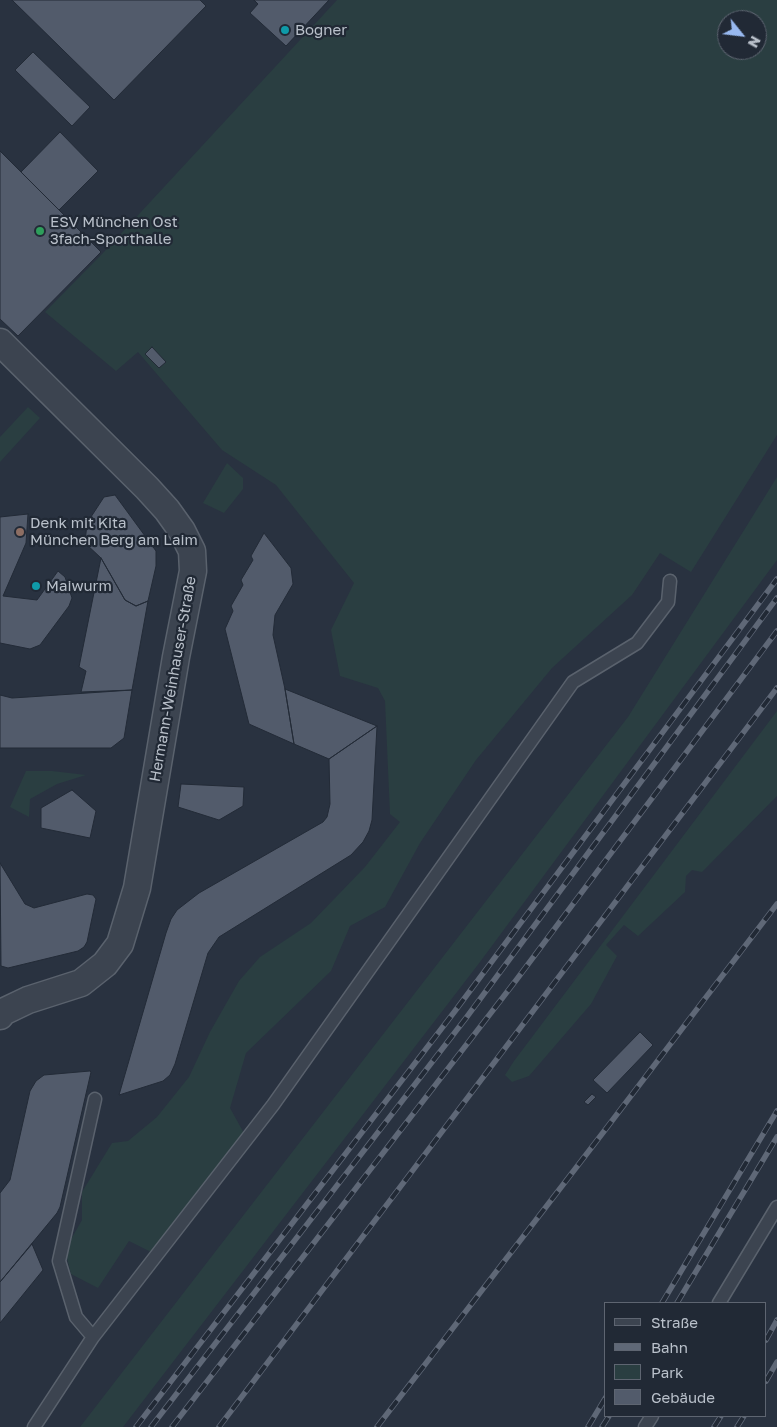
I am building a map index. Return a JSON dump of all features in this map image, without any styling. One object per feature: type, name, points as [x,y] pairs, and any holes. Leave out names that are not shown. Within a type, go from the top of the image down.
[{"type":"street","name":"Hermann-Weinhauser-Straße","points":[[0,342],[167,510],[182,531],[192,551],[193,571],[137,888],[120,944],[105,964],[81,983],[28,1000],[3,1012],[0,1016]]},
{"type":"lane","points":[[34,1427],[93,1337],[273,1105],[573,682],[637,643],[668,602],[670,581]]},
{"type":"lane","points":[[93,1337],[76,1317],[59,1261],[96,1099]]},
{"type":"lane","points":[[720,1302],[777,1207]]},
{"type":"green space","points":[[337,0],[777,0],[777,435],[691,572],[660,553],[632,595],[552,668],[476,760],[420,843],[385,907],[350,926],[331,971],[246,1053],[230,1108],[245,1135],[153,1253],[129,1241],[98,1288],[71,1274],[65,1250],[82,1220],[82,1192],[112,1143],[128,1141],[157,1117],[189,1077],[210,1032],[239,981],[260,957],[311,923],[365,867],[400,822],[390,814],[385,701],[378,688],[340,676],[331,630],[354,583],[276,485],[222,450],[138,352],[116,371],[45,312],[103,253]]},
{"type":"green space","points":[[28,407],[40,418],[0,462],[0,437]]},
{"type":"green space","points":[[227,463],[243,478],[243,489],[224,513],[203,503]]},
{"type":"green space","points":[[777,477],[777,560],[480,962],[123,1427],[80,1427],[628,717]]},
{"type":"green space","points":[[777,711],[777,796],[702,872],[692,870],[686,876],[685,892],[638,936],[624,925],[606,945],[617,956],[591,1004],[529,1076],[512,1082],[505,1075],[514,1061]]},
{"type":"green space","points":[[26,771],[52,771],[86,775],[57,784],[30,799],[29,817],[10,807]]},
{"type":"building","points":[[12,0],[200,0],[206,6],[114,100]]},
{"type":"building","name":"Bogner","points":[[254,0],[329,0],[286,46],[250,13],[258,4]]},
{"type":"building","points":[[33,52],[90,107],[72,126],[15,70]]},
{"type":"building","points":[[60,132],[98,171],[59,210],[21,172]]},
{"type":"building","name":"ESV München Ost 3fach-Sporthalle","points":[[0,151],[101,252],[18,336],[0,319]]},
{"type":"building","points":[[152,347],[166,362],[159,368],[145,354]]},
{"type":"building","points":[[115,495],[156,551],[156,566],[148,601],[136,606],[125,600],[101,558],[85,543],[87,523],[104,497]]},
{"type":"building","points":[[28,514],[26,543],[3,596],[37,600],[58,571],[65,577],[72,598],[69,606],[40,645],[30,649],[0,643],[0,517]]},
{"type":"building","points":[[264,533],[291,568],[293,584],[275,615],[273,635],[285,689],[294,744],[249,724],[225,629],[233,611],[231,606],[243,585],[241,580],[253,560],[251,556]]},
{"type":"building","points":[[101,558],[125,600],[136,606],[148,601],[132,690],[81,692],[86,671],[79,667]]},
{"type":"building","points":[[285,689],[377,726],[329,759],[294,744]]},
{"type":"building","points":[[132,690],[124,738],[111,748],[0,748],[0,695],[12,698]]},
{"type":"building","points":[[377,726],[372,820],[363,842],[351,855],[219,937],[208,953],[175,1064],[170,1075],[163,1081],[119,1095],[166,933],[171,919],[177,910],[199,893],[323,822],[327,817],[330,804],[329,759]]},
{"type":"building","points":[[181,784],[244,787],[243,806],[219,820],[178,807]]},
{"type":"building","points":[[72,790],[96,811],[90,838],[41,828],[41,808]]},
{"type":"building","points":[[0,863],[25,904],[34,908],[87,894],[93,895],[96,899],[87,942],[84,947],[78,951],[8,968],[1,966]]},
{"type":"building","points":[[640,1032],[653,1045],[607,1093],[593,1080]]},
{"type":"building","points":[[90,1071],[60,1207],[0,1282],[0,1193],[10,1180],[30,1091],[36,1081],[44,1075]]},
{"type":"building","points":[[592,1094],[596,1097],[588,1105],[584,1102]]},
{"type":"building","points":[[32,1244],[43,1270],[0,1323],[0,1282]]},
{"type":"railway","points":[[136,1427],[455,1011],[777,579]]},
{"type":"railway","points":[[151,1427],[466,1018],[777,598]]},
{"type":"railway","points":[[172,1427],[517,979],[777,631]]},
{"type":"railway","points":[[219,1427],[777,688]]},
{"type":"railway","points":[[377,1427],[777,904]]},
{"type":"railway","points":[[663,1302],[777,1111]]},
{"type":"railway","points":[[678,1302],[777,1137]]},
{"type":"railway","points":[[767,1338],[777,1320]]},
{"type":"railway","points":[[767,1379],[777,1362]]},
{"type":"railway","points":[[588,1427],[604,1400]]},
{"type":"railway","points":[[602,1427],[608,1417]]},
{"type":"railway","points":[[714,1427],[720,1417]]},
{"type":"railway","points":[[737,1427],[743,1417]]},
{"type":"place","name":"Bogner","points":[[285,30]]},
{"type":"place","name":"ESV München Ost 3fach-Sporthalle","points":[[40,231]]},
{"type":"place","name":"Denk mit Kita München Berg am Laim","points":[[20,532]]},
{"type":"place","name":"Maiwurm","points":[[36,586]]}]
